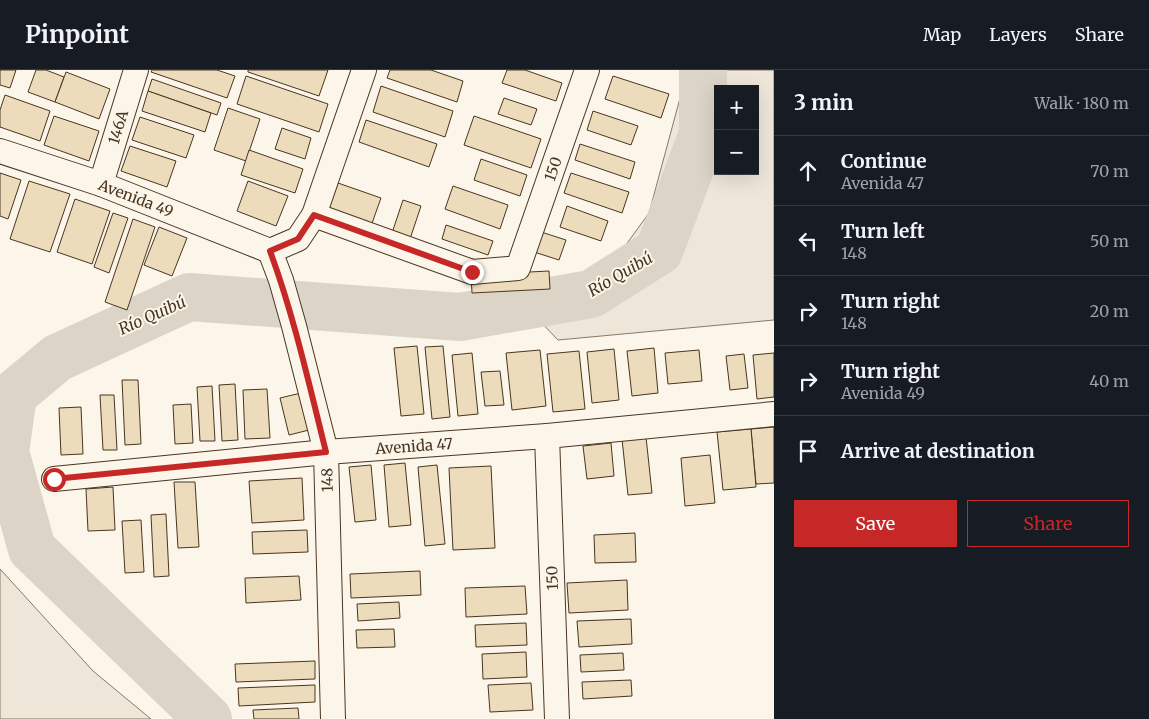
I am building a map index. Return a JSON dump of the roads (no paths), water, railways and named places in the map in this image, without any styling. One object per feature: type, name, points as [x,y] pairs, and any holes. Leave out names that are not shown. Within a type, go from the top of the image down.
[{"type":"street","name":"146A","points":[[100,184],[136,70]]},
{"type":"street","points":[[270,251],[298,239],[314,215],[364,70]]},
{"type":"street","name":"150","points":[[314,215],[472,272],[518,268],[587,70]]},
{"type":"street","name":"Avenida 49","points":[[0,151],[100,184],[270,251]]},
{"type":"street","name":"148","points":[[270,251],[281,280],[294,326],[326,452],[333,719]]},
{"type":"street","name":"Avenida 47","points":[[54,479],[326,452],[547,436],[774,414]]},
{"type":"street","name":"150","points":[[547,436],[557,719]]},
{"type":"waterway","name":"Río Quibú","points":[[208,719],[32,549],[5,452],[13,395],[57,358],[189,297],[460,317],[591,294],[659,251],[703,134],[703,70]]}]
